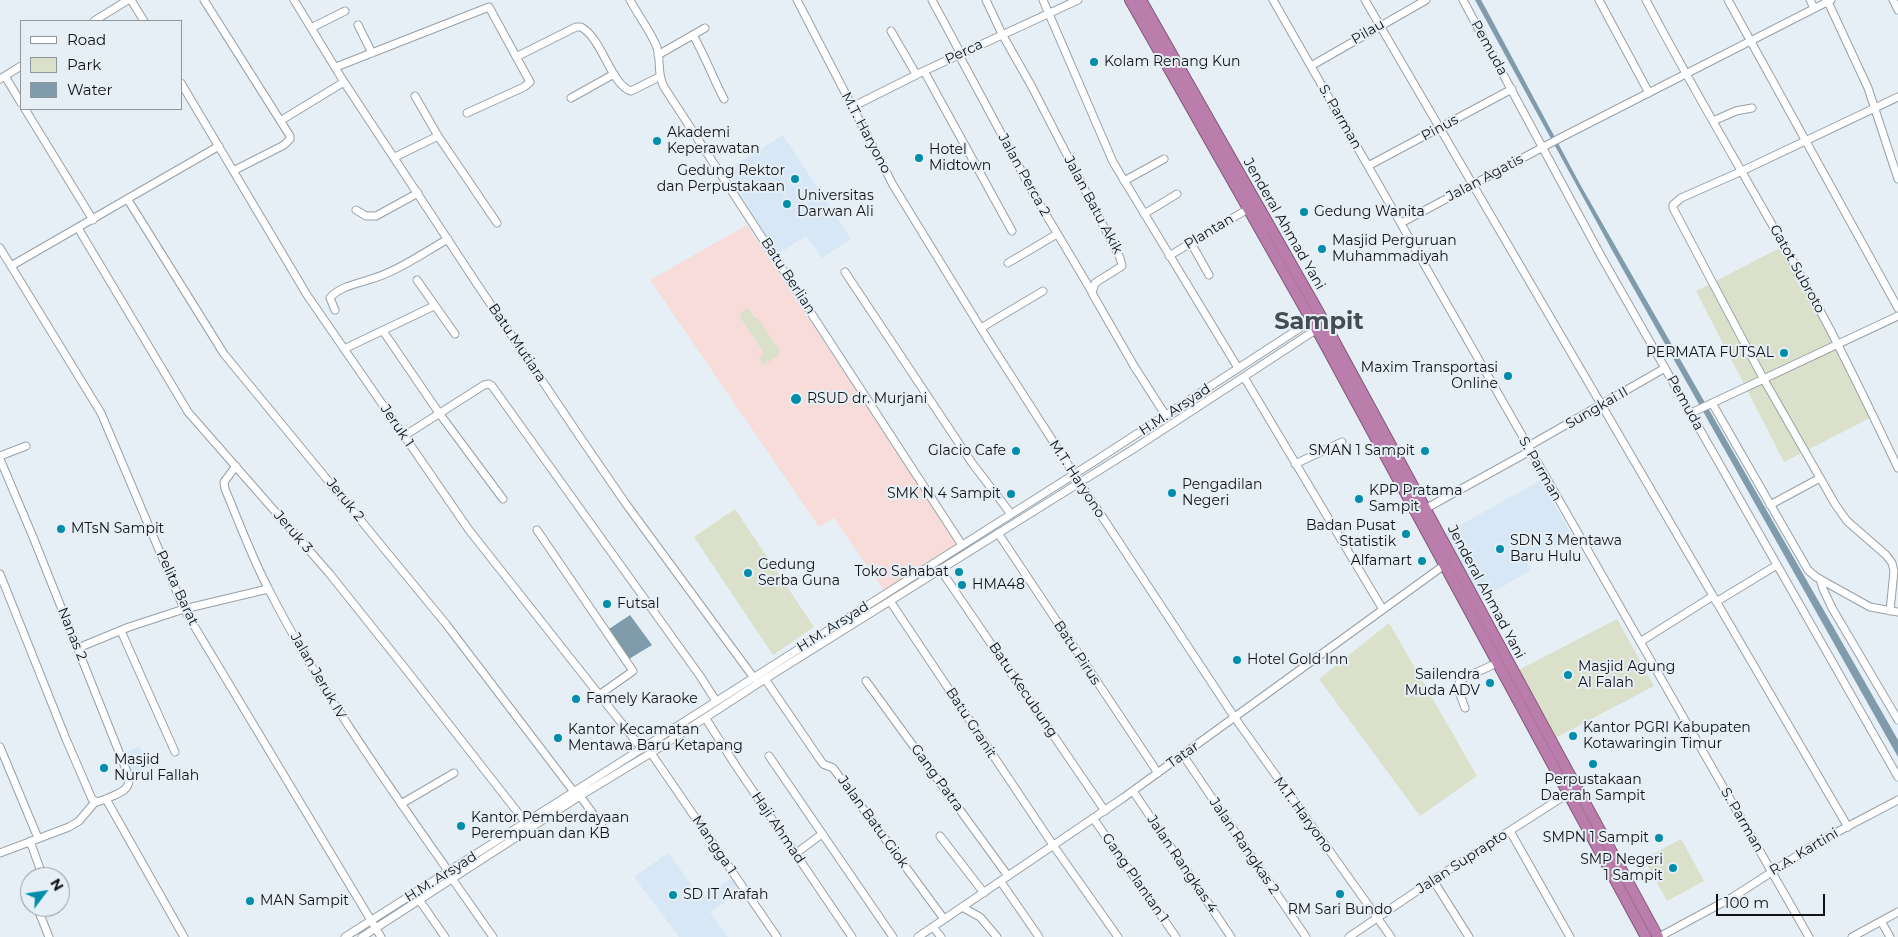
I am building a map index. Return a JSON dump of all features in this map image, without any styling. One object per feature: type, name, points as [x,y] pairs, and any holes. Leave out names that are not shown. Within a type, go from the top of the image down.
[{"type":"highway","name":"Jenderal Ahmad Yani","points":[[1130,0],[1166,53]]},
{"type":"highway","name":"Jenderal Ahmad Yani","points":[[1141,0],[1166,53],[1245,195],[1425,509],[1646,937]]},
{"type":"highway","name":"Jenderal Ahmad Yani","points":[[1245,195],[1248,209],[1318,323],[1444,566],[1497,663],[1658,937]]},
{"type":"street","points":[[96,20],[130,0],[143,20]]},
{"type":"street","points":[[204,0],[290,136],[290,139],[284,145],[233,171]]},
{"type":"street","name":"Batu Mutiara","points":[[294,0],[344,82],[578,434],[626,504],[754,678]]},
{"type":"street","name":"Batu Berlian","points":[[630,0],[656,45],[659,78],[693,134],[734,193],[962,545]]},
{"type":"street","name":"M.T. Haryono","points":[[797,0],[902,200],[981,328],[1074,474],[1235,718],[1391,937]]},
{"type":"street","name":"Jalan Perca 2","points":[[932,0],[1032,191],[1092,293]]},
{"type":"street","points":[[986,0],[1002,34]]},
{"type":"street","points":[[1043,0],[1113,162],[1238,368]]},
{"type":"street","name":"Perca","points":[[852,107],[916,74],[1078,0]]},
{"type":"street","name":"S. Parman","points":[[1273,0],[1809,937]]},
{"type":"street","points":[[1365,0],[1848,827]]},
{"type":"street","name":"Pilau","points":[[1311,66],[1426,0]]},
{"type":"street","name":"Pemuda","points":[[1463,0],[1601,256],[1898,777]]},
{"type":"street","points":[[1599,0],[1649,93]]},
{"type":"street","name":"Gatot Subroto","points":[[1646,0],[1686,76],[1742,171],[1838,344],[1898,468]]},
{"type":"street","points":[[1728,0],[1898,308]]},
{"type":"street","points":[[1810,0],[1814,8]]},
{"type":"street","points":[[1893,0],[1898,10]]},
{"type":"street","points":[[1830,1],[1865,82],[1898,179]]},
{"type":"street","name":"Jalan Agatis","points":[[1401,223],[1562,137],[1686,76],[1830,1]]},
{"type":"street","points":[[336,67],[489,6],[529,79],[528,85],[468,113]]},
{"type":"street","points":[[311,28],[345,11]]},
{"type":"street","points":[[358,26],[372,53]]},
{"type":"street","points":[[516,57],[576,27],[581,27],[592,35],[614,74],[625,88],[631,91],[659,78]]},
{"type":"street","points":[[658,55],[705,28]]},
{"type":"street","points":[[892,31],[916,74]]},
{"type":"street","name":"Jalan Batu Akik","points":[[1002,34],[1032,87],[1122,263],[1120,268],[1095,283],[1092,293]]},
{"type":"street","points":[[693,35],[705,56],[712,76],[724,99]]},
{"type":"street","points":[[20,67],[3,77],[20,102]]},
{"type":"street","points":[[924,71],[1012,232]]},
{"type":"street","points":[[571,98],[614,74]]},
{"type":"street","points":[[285,118],[344,82]]},
{"type":"street","name":"Jeruk 1","points":[[182,86],[307,294],[477,542],[642,749]]},
{"type":"street","name":"Pinus","points":[[1368,166],[1512,89]]},
{"type":"street","points":[[415,96],[438,136],[497,222]]},
{"type":"street","points":[[1890,611],[1894,571],[1892,563],[1842,515],[1763,378],[1673,205],[1678,200],[1898,97]]},
{"type":"street","points":[[1713,121],[1736,111],[1752,108]]},
{"type":"street","points":[[26,110],[92,220]]},
{"type":"street","points":[[395,158],[438,136]]},
{"type":"street","points":[[11,266],[219,146]]},
{"type":"street","points":[[1124,181],[1164,159]]},
{"type":"street","points":[[356,210],[366,216],[376,216],[418,193]]},
{"type":"street","points":[[1144,214],[1176,194]]},
{"type":"street","name":"Jeruk 2","points":[[128,200],[224,354],[446,624],[602,826]]},
{"type":"street","name":"Plantan","points":[[1169,256],[1248,209]]},
{"type":"street","name":"Jeruk 3","points":[[78,228],[188,412],[341,588],[526,823]]},
{"type":"street","points":[[1008,263],[1058,234]]},
{"type":"street","points":[[335,310],[330,298],[336,292],[348,286],[383,275],[448,238]]},
{"type":"street","points":[[1191,243],[1209,275]]},
{"type":"street","name":"Pelita Barat","points":[[0,248],[101,413],[184,609],[381,937]]},
{"type":"street","points":[[845,272],[969,457],[1011,514]]},
{"type":"street","points":[[417,280],[455,334]]},
{"type":"street","points":[[981,328],[1043,291]]},
{"type":"street","points":[[1092,293],[1134,366],[1166,416]]},
{"type":"street","points":[[344,349],[434,306]]},
{"type":"street","points":[[1691,413],[1898,316]]},
{"type":"street","name":"H.M. Arsyad","points":[[362,937],[453,880],[642,749],[716,701],[1166,416],[1238,368],[1318,323]]},
{"type":"street","name":"H.M. Arsyad","points":[[345,937],[526,823],[651,754],[1244,377],[1318,323]]},
{"type":"street","points":[[383,331],[439,413],[503,498]]},
{"type":"street","name":"Sungkai II","points":[[1425,509],[1665,368]]},
{"type":"street","points":[[1244,377],[1382,608]]},
{"type":"street","points":[[404,436],[484,386],[489,384],[492,386],[716,701]]},
{"type":"street","points":[[1710,404],[1802,563],[1808,570],[1820,579],[1870,606],[1898,612]]},
{"type":"street","points":[[1181,405],[1186,414]]},
{"type":"street","points":[[1295,464],[1342,442]]},
{"type":"street","points":[[0,457],[26,446]]},
{"type":"street","name":"Nanas 2","points":[[0,457],[130,782],[124,790],[95,802]]},
{"type":"street","name":"Jalan Jeruk IV","points":[[236,466],[224,482],[224,489],[268,589],[324,689],[449,872]]},
{"type":"street","points":[[1770,505],[1820,478]]},
{"type":"street","points":[[537,530],[633,671],[599,695]]},
{"type":"street","name":"Batu Pirus","points":[[998,533],[1158,773]]},
{"type":"street","points":[[1640,642],[1777,565]]},
{"type":"street","name":"Tatar","points":[[918,937],[1133,791],[1235,718],[1382,608],[1444,566]]},
{"type":"street","name":"Batu Kecubung","points":[[940,569],[1105,810]]},
{"type":"street","points":[[0,574],[66,739],[95,802],[75,824],[0,853]]},
{"type":"street","points":[[1820,579],[1832,608],[1898,720]]},
{"type":"street","points":[[78,648],[121,630],[184,609],[268,589]]},
{"type":"street","name":"Batu Granit","points":[[890,601],[1053,845],[1118,937]]},
{"type":"street","points":[[121,630],[175,752]]},
{"type":"street","points":[[1464,708],[1458,689],[1460,680],[1497,663]]},
{"type":"street","name":"Jalan Batu Giok","points":[[765,680],[823,764],[833,768],[944,919]]},
{"type":"street","name":"Gang Patra","points":[[866,680],[1008,876]]},
{"type":"street","name":"Haji Ahmad","points":[[706,719],[852,937]]},
{"type":"street","points":[[0,747],[38,838]]},
{"type":"street","name":"Mangga 1","points":[[651,754],[777,937]]},
{"type":"street","name":"Jalan Rangkas 2","points":[[1183,755],[1306,937]]},
{"type":"street","points":[[768,756],[893,937]]},
{"type":"street","points":[[401,804],[454,773]]},
{"type":"street","name":"Jalan Rangkas 4","points":[[1133,791],[1231,937]]},
{"type":"street","name":"Jalan Suprapto","points":[[1349,937],[1433,880],[1572,791]]},
{"type":"street","points":[[106,799],[184,937]]},
{"type":"street","name":"R.A. Kartini","points":[[1658,937],[1726,902],[1820,842],[1898,800]]},
{"type":"street","name":"Gang Plantan 1","points":[[1093,818],[1176,937]]},
{"type":"street","points":[[1510,831],[1570,937]]},
{"type":"street","points":[[795,854],[822,834]]},
{"type":"street","points":[[940,836],[984,893]]},
{"type":"street","points":[[30,841],[39,867]]},
{"type":"street","points":[[453,880],[493,937]]},
{"type":"street","points":[[1433,880],[1469,937]]},
{"type":"street","points":[[1001,882],[1040,937]]},
{"type":"street","points":[[420,901],[445,937]]},
{"type":"street","points":[[962,908],[984,921],[996,937]]},
{"type":"street","points":[[1852,937],[1898,912]]},
{"type":"street","points":[[40,937],[48,935],[41,917]]},
{"type":"street","points":[[1881,921],[1890,937]]},
{"type":"street","points":[[933,927],[941,937]]},
{"type":"shaded area","name":"Universitas Darwan Ali","points":[[783,135],[851,239],[822,258],[806,236],[778,254],[725,171]]},
{"type":"shaded area","name":"RSUD dr. Murjani","points":[[747,225],[958,546],[885,592],[834,518],[819,527],[650,280]]},
{"type":"shaded area","name":"SDN 3 Mentawa Baru Hulu","points":[[1541,480],[1572,536],[1527,562],[1531,570],[1478,601],[1442,535]]},
{"type":"shaded area","points":[[140,746],[149,767],[133,774],[124,753]]},
{"type":"shaded area","name":"SD IT Arafah","points":[[668,853],[702,899],[732,878],[740,891],[710,912],[728,937],[679,937],[634,877]]},
{"type":"green space","name":"PERMATA FUTSAL","points":[[1784,246],[1872,417],[1784,462],[1696,291]]},
{"type":"green space","points":[[748,308],[780,351],[778,356],[763,365],[759,357],[764,353],[740,317],[740,314]]},
{"type":"green space","points":[[735,509],[814,627],[773,655],[694,537]]},
{"type":"green space","points":[[1617,619],[1654,686],[1553,739],[1517,671]]},
{"type":"green space","points":[[1389,623],[1477,776],[1420,816],[1319,679]]},
{"type":"green space","points":[[1681,839],[1704,881],[1667,901],[1644,859]]},
{"type":"water","points":[[1475,0],[1481,0],[1581,186],[1898,740],[1898,757],[1612,250]]},
{"type":"water","points":[[630,615],[652,645],[629,659],[609,629]]},
{"type":"place","name":"Kolam Renang Kun","points":[[1094,62]]},
{"type":"place","name":"Akademi Keperawatan","points":[[657,141]]},
{"type":"place","name":"Hotel Midtown","points":[[919,158]]},
{"type":"place","name":"Gedung Rektor dan Perpustakaan","points":[[795,179]]},
{"type":"place","name":"Universitas Darwan Ali","points":[[787,204]]},
{"type":"place","name":"Gedung Wanita","points":[[1304,212]]},
{"type":"place","name":"Masjid Perguruan Muhammadiyah","points":[[1322,249]]},
{"type":"place","name":"PERMATA FUTSAL","points":[[1784,353]]},
{"type":"place","name":"Maxim Transportasi Online","points":[[1508,376]]},
{"type":"place","name":"RSUD dr. Murjani","points":[[796,399]]},
{"type":"place","name":"Glacio Cafe","points":[[1016,451]]},
{"type":"place","name":"SMAN 1 Sampit","points":[[1425,451]]},
{"type":"place","name":"Pengadilan Negeri","points":[[1172,493]]},
{"type":"place","name":"SMK N 4 Sampit","points":[[1011,494]]},
{"type":"place","name":"KPP Pratama Sampit","points":[[1359,499]]},
{"type":"place","name":"MTsN Sampit","points":[[61,529]]},
{"type":"place","name":"Badan Pusat Statistik","points":[[1406,534]]},
{"type":"place","name":"SDN 3 Mentawa Baru Hulu","points":[[1500,549]]},
{"type":"place","name":"Alfamart","points":[[1422,561]]},
{"type":"place","name":"Toko Sahabat","points":[[959,572]]},
{"type":"place","name":"Gedung Serba Guna","points":[[748,573]]},
{"type":"place","name":"HMA48","points":[[962,585]]},
{"type":"place","name":"Futsal","points":[[607,604]]},
{"type":"place","name":"Hotel Gold Inn","points":[[1237,660]]},
{"type":"place","name":"Masjid Agung Al Falah","points":[[1568,675]]},
{"type":"place","name":"Sailendra Muda ADV","points":[[1490,683]]},
{"type":"place","name":"Famely Karaoke","points":[[576,699]]},
{"type":"place","name":"Kantor PGRI Kabupaten Kotawaringin Timur","points":[[1573,736]]},
{"type":"place","name":"Kantor Kecamatan Mentawa Baru Ketapang","points":[[558,738]]},
{"type":"place","name":"Perpustakaan Daerah Sampit","points":[[1593,764]]},
{"type":"place","name":"Masjid Nurul Fallah","points":[[104,768]]},
{"type":"place","name":"Kantor Pemberdayaan Perempuan dan KB","points":[[461,826]]},
{"type":"place","name":"SMPN 1 Sampit","points":[[1659,838]]},
{"type":"place","name":"SMP Negeri 1 Sampit","points":[[1673,868]]},
{"type":"place","name":"RM Sari Bundo","points":[[1340,894]]},
{"type":"place","name":"SD IT Arafah","points":[[673,895]]},
{"type":"place","name":"MAN Sampit","points":[[250,901]]},
{"type":"district","name":"Sampit","points":[[1319,322]]}]
